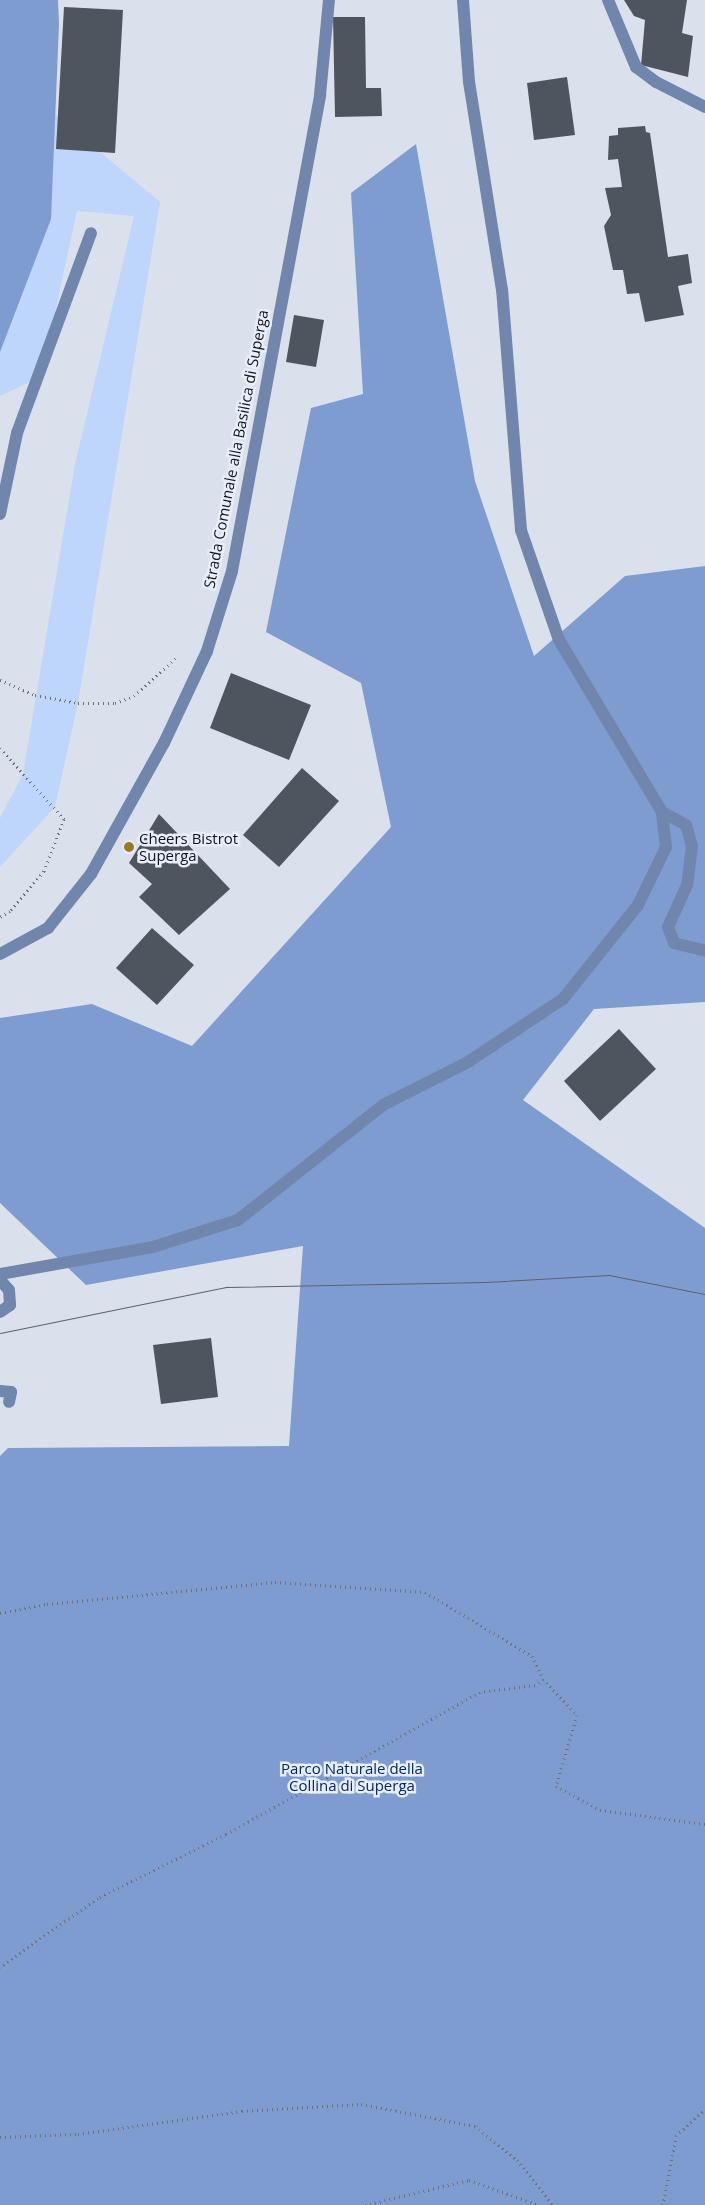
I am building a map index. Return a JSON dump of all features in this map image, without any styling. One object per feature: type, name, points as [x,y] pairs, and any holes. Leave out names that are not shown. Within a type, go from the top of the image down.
[{"type":"street","name":"Strada Comunale alla Basilica di Superga","points":[[0,954],[48,928],[91,874],[164,743],[207,651],[236,552],[320,95],[329,0]]},
{"type":"street","points":[[0,1274],[153,1248],[238,1220],[383,1105],[468,1062],[562,999],[638,905],[666,847],[662,812],[559,640],[521,530],[502,290],[469,82],[463,0]]},
{"type":"street","points":[[608,0],[636,67],[656,82],[705,107]]},
{"type":"street","points":[[0,514],[18,432],[91,233]]},
{"type":"street","points":[[662,812],[686,824],[692,846],[687,885],[668,927],[674,943],[705,951]]},
{"type":"street","points":[[0,1280],[9,1290],[10,1305],[0,1312]]},
{"type":"street","points":[[0,1390],[11,1392],[9,1402]]},
{"type":"path","points":[[0,680],[35,695],[78,702],[115,703],[134,696],[172,664],[183,648]]},
{"type":"path","points":[[0,748],[64,819],[44,871],[10,911],[0,917]]},
{"type":"path","points":[[0,1613],[47,1604],[275,1582],[425,1592],[532,1656],[543,1678],[577,1715],[556,1786],[600,1810],[705,1824]]},
{"type":"path","points":[[0,1967],[98,1898],[226,1834],[390,1740],[480,1692],[535,1685],[543,1678]]},
{"type":"path","points":[[0,2137],[78,2134],[242,2111],[361,2104],[475,2126],[517,2160],[554,2205]]},
{"type":"path","points":[[663,2205],[676,2136],[705,2109]]},
{"type":"path","points":[[365,2205],[469,2180],[539,2205]]},
{"type":"shaded area","points":[[0,68],[160,202],[78,703],[55,807],[0,867],[0,818],[23,774],[75,464],[134,216],[77,211],[41,377],[0,396]]},
{"type":"green space","points":[[0,0],[58,0],[59,24],[51,219],[0,352]]},
{"type":"green space","name":"Parco Naturale della Collina di Superga","points":[[416,144],[475,481],[534,656],[625,576],[705,566],[705,1002],[594,1009],[523,1100],[705,1228],[705,2205],[0,2205],[0,1456],[8,1448],[289,1446],[303,1246],[86,1285],[0,1203],[0,1018],[92,1004],[192,1046],[391,827],[361,683],[266,632],[311,408],[363,394],[351,193]]},
{"type":"building","points":[[624,0],[687,0],[682,33],[693,36],[688,77],[641,65],[645,20],[634,16]]},
{"type":"building","points":[[64,7],[123,10],[115,153],[56,149]]},
{"type":"building","points":[[333,17],[365,17],[366,88],[381,88],[382,116],[335,117]]},
{"type":"building","points":[[567,77],[575,135],[534,140],[527,83]]},
{"type":"building","points":[[645,126],[646,132],[650,133],[668,257],[688,254],[692,283],[678,286],[684,315],[645,322],[639,293],[627,294],[623,270],[613,270],[604,226],[611,215],[605,188],[622,187],[618,159],[608,160],[609,136],[618,135],[618,128]]},
{"type":"building","points":[[294,315],[324,320],[316,367],[286,362]]},
{"type":"building","points":[[231,673],[311,705],[289,760],[210,728]]},
{"type":"building","points":[[302,768],[339,801],[279,867],[243,835]]},
{"type":"building","points":[[159,814],[230,889],[179,935],[139,897],[152,884],[129,863]]},
{"type":"building","points":[[152,928],[194,965],[157,1005],[116,968]]},
{"type":"building","points":[[619,1029],[656,1069],[600,1121],[564,1081]]},
{"type":"building","points":[[211,1338],[218,1397],[161,1404],[153,1345]]},
{"type":"tram line","points":[[0,1333],[227,1287],[485,1282],[609,1275],[705,1294]]},
{"type":"place","name":"Cheers Bistrot Superga","points":[[129,847]]}]
